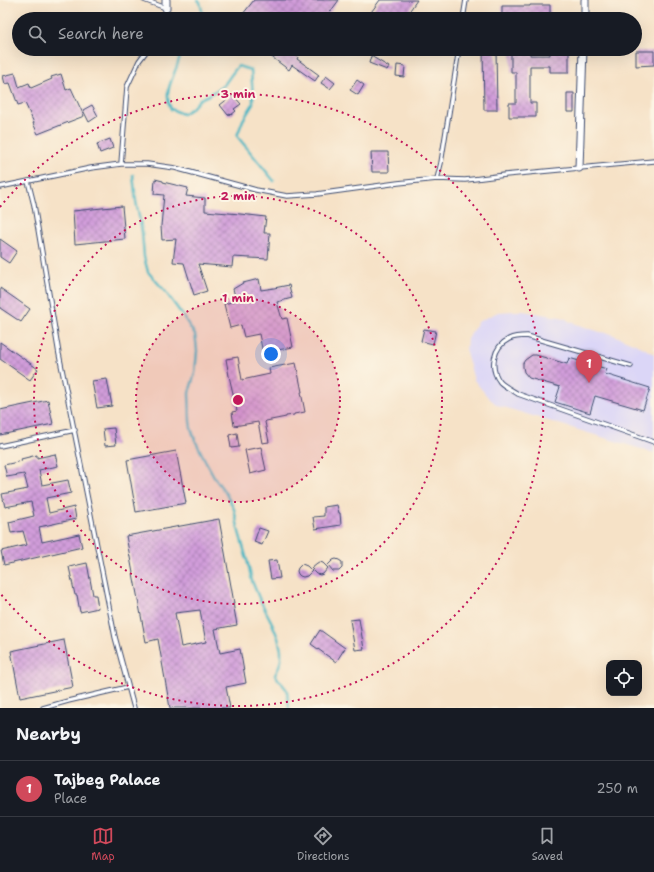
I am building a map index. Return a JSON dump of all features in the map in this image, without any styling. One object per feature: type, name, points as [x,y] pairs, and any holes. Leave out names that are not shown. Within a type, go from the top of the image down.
[{"type":"street","points":[[166,0],[166,8]]},
{"type":"street","points":[[584,12],[585,0]]},
{"type":"street","points":[[578,168],[583,56]]},
{"type":"lane","points":[[144,0],[166,8],[166,12]]},
{"type":"lane","points":[[464,12],[466,0]]},
{"type":"lane","points":[[121,164],[127,87],[143,56]]},
{"type":"lane","points":[[438,179],[458,56]]},
{"type":"lane","points":[[0,187],[91,168],[121,164],[147,164],[175,168],[256,190],[287,196],[317,194],[398,182],[438,179],[465,180],[654,160]]},
{"type":"lane","points":[[28,181],[34,205],[60,354],[114,637],[134,708]]},
{"type":"lane","points":[[631,366],[527,336],[509,339],[503,343],[496,353],[494,365],[497,378],[501,383],[518,394],[654,442]]},
{"type":"lane","points":[[0,446],[75,430]]},
{"type":"lane","points":[[43,708],[128,687]]},
{"type":"shaded area","points":[[522,311],[560,317],[600,332],[609,333],[642,347],[654,354],[654,453],[497,405],[488,397],[474,380],[466,352],[467,339],[478,322],[498,312]]},
{"type":"building","points":[[254,0],[339,0],[330,12],[245,12]]},
{"type":"building","points":[[380,0],[417,0],[409,12],[371,12]]},
{"type":"building","points":[[550,5],[550,12],[502,12],[502,6]]},
{"type":"building","points":[[642,51],[654,51],[654,65],[636,66],[636,56],[642,56]]},
{"type":"building","points":[[270,56],[297,56],[297,59],[319,75],[315,81],[292,65],[289,70]]},
{"type":"building","points":[[371,56],[389,67],[387,70],[369,63]]},
{"type":"building","points":[[483,56],[496,56],[497,110],[484,110]]},
{"type":"building","points":[[511,56],[569,56],[569,72],[550,72],[550,66],[530,66],[530,103],[536,103],[536,117],[509,117],[509,103],[516,103],[516,72],[511,72]]},
{"type":"building","points":[[397,65],[405,66],[404,77],[396,76]]},
{"type":"building","points":[[15,73],[19,87],[29,83],[31,88],[52,79],[51,77],[61,74],[66,90],[71,88],[84,116],[38,134],[25,103],[18,105],[10,83],[5,84],[3,76]]},
{"type":"building","points":[[326,76],[335,83],[330,89],[321,83]]},
{"type":"building","points":[[357,80],[364,85],[358,95],[350,90]]},
{"type":"building","points":[[567,93],[574,93],[574,112],[567,112]]},
{"type":"building","points":[[233,95],[241,104],[234,109],[236,111],[231,115],[228,115],[220,105]]},
{"type":"building","points":[[92,105],[98,116],[89,122],[83,110]]},
{"type":"building","points":[[110,139],[113,148],[100,153],[97,144]]},
{"type":"building","points":[[371,152],[388,152],[389,172],[372,172]]},
{"type":"building","points":[[155,179],[188,188],[186,196],[205,198],[205,211],[266,217],[264,233],[270,233],[268,259],[233,257],[232,267],[198,264],[207,291],[194,295],[184,263],[173,262],[176,239],[162,240],[161,226],[164,195],[154,194]]},
{"type":"building","points":[[122,206],[125,239],[75,244],[73,211]]},
{"type":"building","points":[[0,239],[17,251],[9,263],[0,257]]},
{"type":"building","points":[[259,279],[261,290],[289,285],[292,298],[277,302],[282,319],[287,318],[293,347],[263,353],[259,334],[244,337],[241,325],[230,328],[224,304],[235,301],[233,289],[243,283]]},
{"type":"building","points":[[0,288],[30,309],[21,322],[0,308]]},
{"type":"building","points":[[424,329],[436,331],[433,344],[421,341]]},
{"type":"building","points":[[0,342],[38,369],[30,380],[0,359]]},
{"type":"building","points":[[532,355],[567,364],[569,358],[607,369],[605,374],[650,388],[643,410],[595,396],[590,413],[555,402],[560,387],[529,378],[524,372],[523,363]]},
{"type":"building","points":[[238,357],[242,380],[270,374],[269,368],[296,363],[305,412],[266,421],[269,442],[262,443],[258,422],[234,426],[232,412],[237,411],[226,359]]},
{"type":"building","points":[[107,379],[112,406],[97,408],[92,381]]},
{"type":"building","points":[[48,400],[53,424],[0,435],[0,410]]},
{"type":"building","points":[[114,428],[116,445],[105,446],[103,429]]},
{"type":"building","points":[[237,433],[239,447],[231,448],[229,435]]},
{"type":"building","points":[[261,447],[266,470],[250,474],[245,450]]},
{"type":"building","points":[[176,451],[186,503],[136,512],[127,460]]},
{"type":"building","points":[[55,454],[58,466],[39,470],[42,485],[68,480],[71,493],[46,498],[49,513],[74,507],[76,519],[39,527],[42,542],[79,534],[82,547],[4,565],[1,551],[27,545],[23,531],[11,533],[9,522],[34,516],[31,502],[5,507],[2,494],[28,489],[24,474],[7,477],[4,465],[22,461],[21,459],[37,455],[37,458]]},
{"type":"building","points":[[337,505],[340,513],[341,525],[315,529],[313,517],[324,516],[324,507]]},
{"type":"building","points":[[219,519],[237,625],[215,629],[220,653],[240,649],[246,683],[226,687],[230,708],[170,708],[158,639],[146,642],[126,536]],"holes":[[[200,610],[206,642],[181,647],[175,613]]]},
{"type":"building","points":[[259,528],[268,531],[262,545],[254,542]]},
{"type":"building","points":[[336,559],[342,562],[342,568],[339,571],[333,571],[328,565]]},
{"type":"building","points":[[277,560],[280,578],[271,579],[268,561]]},
{"type":"building","points":[[320,562],[328,568],[323,574],[320,575],[311,568]]},
{"type":"building","points":[[87,563],[93,595],[96,595],[98,608],[80,612],[69,567]]},
{"type":"building","points":[[302,564],[307,566],[312,571],[307,576],[303,577],[298,574],[297,571]]},
{"type":"building","points":[[359,619],[364,649],[355,650],[350,620]]},
{"type":"building","points":[[320,630],[345,648],[336,662],[311,644]]},
{"type":"building","points":[[64,640],[73,687],[20,698],[11,651]]},
{"type":"waterway","points":[[198,0],[202,12]]},
{"type":"waterway","points":[[180,56],[170,85],[168,99],[171,109],[183,114],[192,108],[200,99],[224,85],[238,66],[251,70],[253,104],[243,120],[237,136],[274,181]]},
{"type":"waterway","points":[[133,175],[142,232],[144,257],[148,272],[165,291],[195,335],[197,351],[195,373],[189,393],[191,428],[205,460],[234,509],[252,581],[278,638],[281,650],[281,660],[275,675],[287,690],[289,708]]},
{"type":"place","name":"Tajbeg Palace","points":[[589,383]]}]
